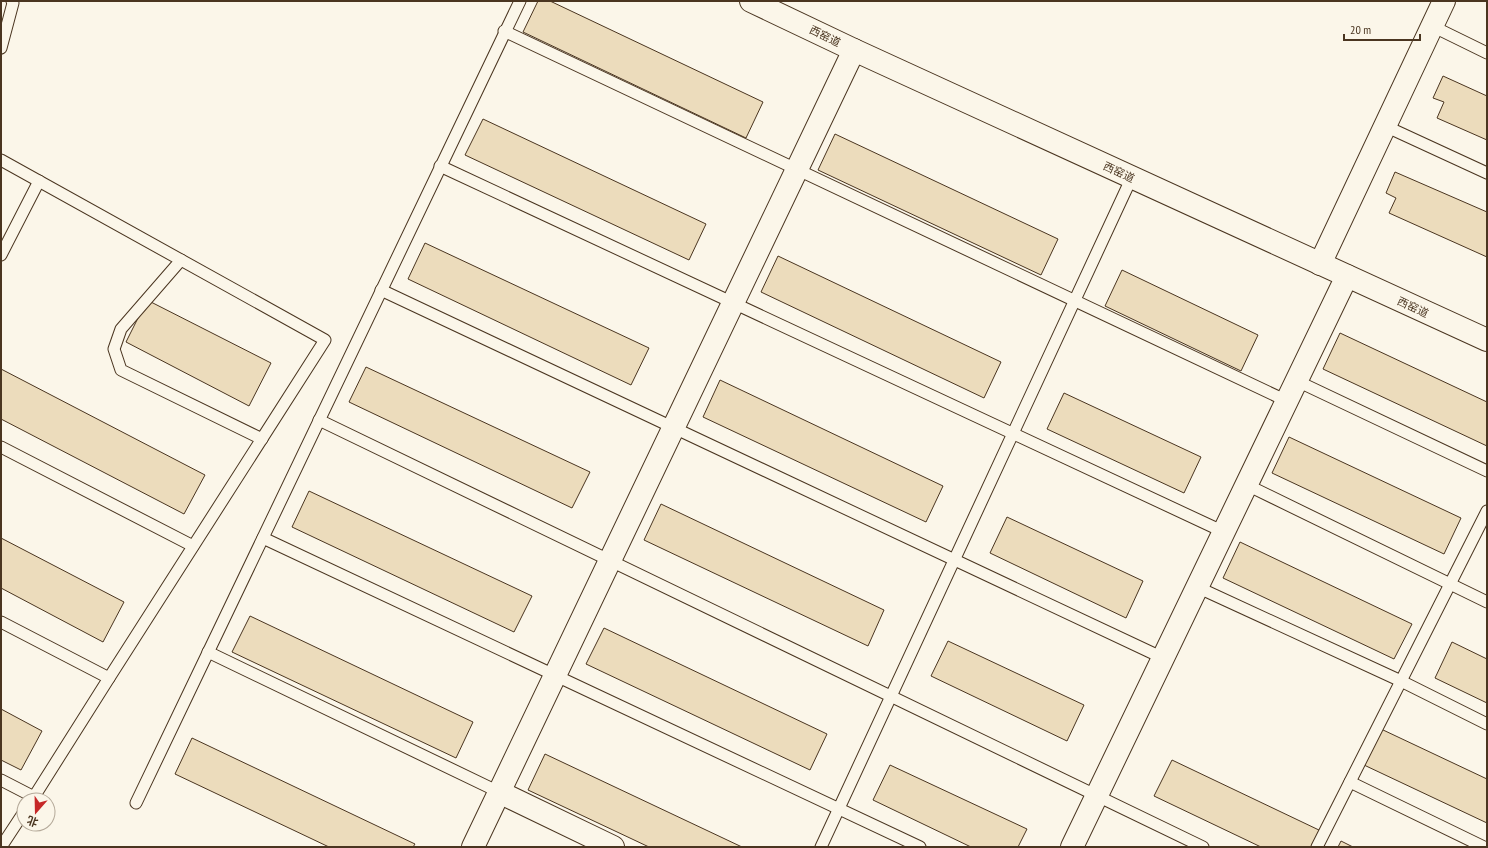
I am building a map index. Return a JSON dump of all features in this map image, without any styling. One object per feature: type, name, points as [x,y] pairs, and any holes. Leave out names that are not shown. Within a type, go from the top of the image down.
[{"type":"street","name":"西窑道","points":[[752,1],[854,50],[1487,340]]},
{"type":"street","points":[[1320,264],[1444,1]]},
{"type":"street","points":[[473,847],[854,50]]},
{"type":"street","points":[[1072,847],[1347,276]]},
{"type":"street","points":[[499,792],[613,847]]},
{"type":"lane","points":[[1,48],[13,3],[12,1]]},
{"type":"lane","points":[[136,803],[504,31],[520,1]]},
{"type":"lane","points":[[1432,26],[1487,53]]},
{"type":"lane","points":[[504,31],[1287,400]]},
{"type":"lane","points":[[1385,126],[1487,173]]},
{"type":"lane","points":[[1,160],[325,340],[37,792]]},
{"type":"lane","points":[[440,166],[1224,532]]},
{"type":"lane","points":[[821,847],[1132,177]]},
{"type":"lane","points":[[1,255],[39,181]]},
{"type":"lane","points":[[181,260],[121,329],[114,349],[121,370],[262,439]]},
{"type":"lane","points":[[381,290],[1163,658]]},
{"type":"lane","points":[[1297,381],[1487,471]]},
{"type":"lane","points":[[319,420],[1203,847]]},
{"type":"lane","points":[[1,447],[193,546]]},
{"type":"lane","points":[[1247,485],[1487,602]]},
{"type":"lane","points":[[1317,847],[1487,510]]},
{"type":"lane","points":[[262,538],[920,847]]},
{"type":"lane","points":[[1197,587],[1401,681],[1487,724]]},
{"type":"lane","points":[[1,622],[109,678]]},
{"type":"lane","points":[[208,652],[499,792]]},
{"type":"lane","points":[[1,780],[21,792]]},
{"type":"lane","points":[[1350,782],[1484,847]]},
{"type":"lane","points":[[1,847],[16,824]]},
{"type":"building","points":[[538,1],[550,1],[763,102],[746,138],[523,32]]},
{"type":"building","points":[[1443,76],[1487,96],[1487,140],[1437,118],[1444,102],[1433,98]]},
{"type":"building","points":[[483,119],[706,224],[689,260],[465,155]]},
{"type":"building","points":[[835,134],[1058,239],[1041,275],[818,170]]},
{"type":"building","points":[[1395,172],[1487,212],[1487,257],[1389,213],[1396,198],[1386,193]]},
{"type":"building","points":[[425,243],[649,348],[631,385],[408,279]]},
{"type":"building","points":[[778,256],[1001,362],[984,398],[761,292]]},
{"type":"building","points":[[1122,270],[1258,335],[1241,371],[1105,306]]},
{"type":"building","points":[[147,300],[271,363],[249,406],[126,342]]},
{"type":"building","points":[[1340,333],[1487,402],[1487,446],[1323,369]]},
{"type":"building","points":[[366,367],[590,472],[572,508],[349,402]]},
{"type":"building","points":[[1,369],[205,475],[184,514],[1,419]]},
{"type":"building","points":[[720,380],[943,486],[926,522],[703,417]]},
{"type":"building","points":[[1064,393],[1201,457],[1184,493],[1047,429]]},
{"type":"building","points":[[1289,437],[1461,518],[1444,554],[1272,473]]},
{"type":"building","points":[[309,491],[532,596],[514,632],[292,527]]},
{"type":"building","points":[[661,504],[884,610],[868,646],[644,540]]},
{"type":"building","points":[[1007,517],[1143,581],[1126,618],[990,553]]},
{"type":"building","points":[[1,538],[124,602],[103,642],[1,588]]},
{"type":"building","points":[[1240,542],[1412,624],[1394,659],[1223,578]]},
{"type":"building","points":[[250,616],[473,722],[456,758],[232,652]]},
{"type":"building","points":[[604,628],[827,734],[810,770],[586,664]]},
{"type":"building","points":[[948,641],[1084,705],[1067,741],[931,676]]},
{"type":"building","points":[[1452,642],[1487,659],[1487,703],[1435,678]]},
{"type":"building","points":[[1,709],[42,731],[21,770],[1,760]]},
{"type":"building","points":[[1381,729],[1487,779],[1487,823],[1364,765]]},
{"type":"building","points":[[192,738],[415,844],[413,847],[329,847],[175,774]]},
{"type":"building","points":[[545,754],[742,847],[649,847],[528,790]]},
{"type":"building","points":[[1172,760],[1321,831],[1314,847],[1261,847],[1154,796]]},
{"type":"building","points":[[890,765],[1027,829],[1018,847],[971,847],[873,800]]},
{"type":"building","points":[[1341,841],[1353,847],[1338,847]]}]
